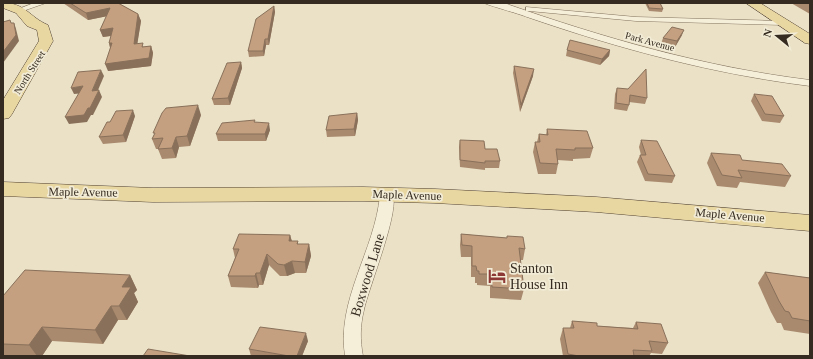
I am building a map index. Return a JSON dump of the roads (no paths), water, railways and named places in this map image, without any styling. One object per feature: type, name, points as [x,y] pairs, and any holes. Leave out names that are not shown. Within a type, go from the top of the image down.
[{"type":"main road","points":[[752,3],[810,40]]},
{"type":"main road","name":"North Street","points":[[3,4],[20,10],[32,23],[43,28],[46,41],[3,114]]},
{"type":"main road","points":[[3,178],[27,190]]},
{"type":"main road","name":"Maple Avenue","points":[[3,190],[242,195],[300,193],[491,198],[598,204],[810,224]]},
{"type":"street","points":[[20,10],[42,3]]},
{"type":"street","name":"Park Avenue","points":[[488,3],[500,5],[634,49],[688,63],[759,77],[810,83]]},
{"type":"street","points":[[500,5],[559,13],[642,20],[783,23]]},
{"type":"street","points":[[553,23],[551,20],[559,13]]},
{"type":"street","name":"Boxwood Lane","points":[[354,356],[351,346],[352,321],[381,232],[387,195]]},
{"type":"place","name":"Stanton House Inn","points":[[497,276]]}]
